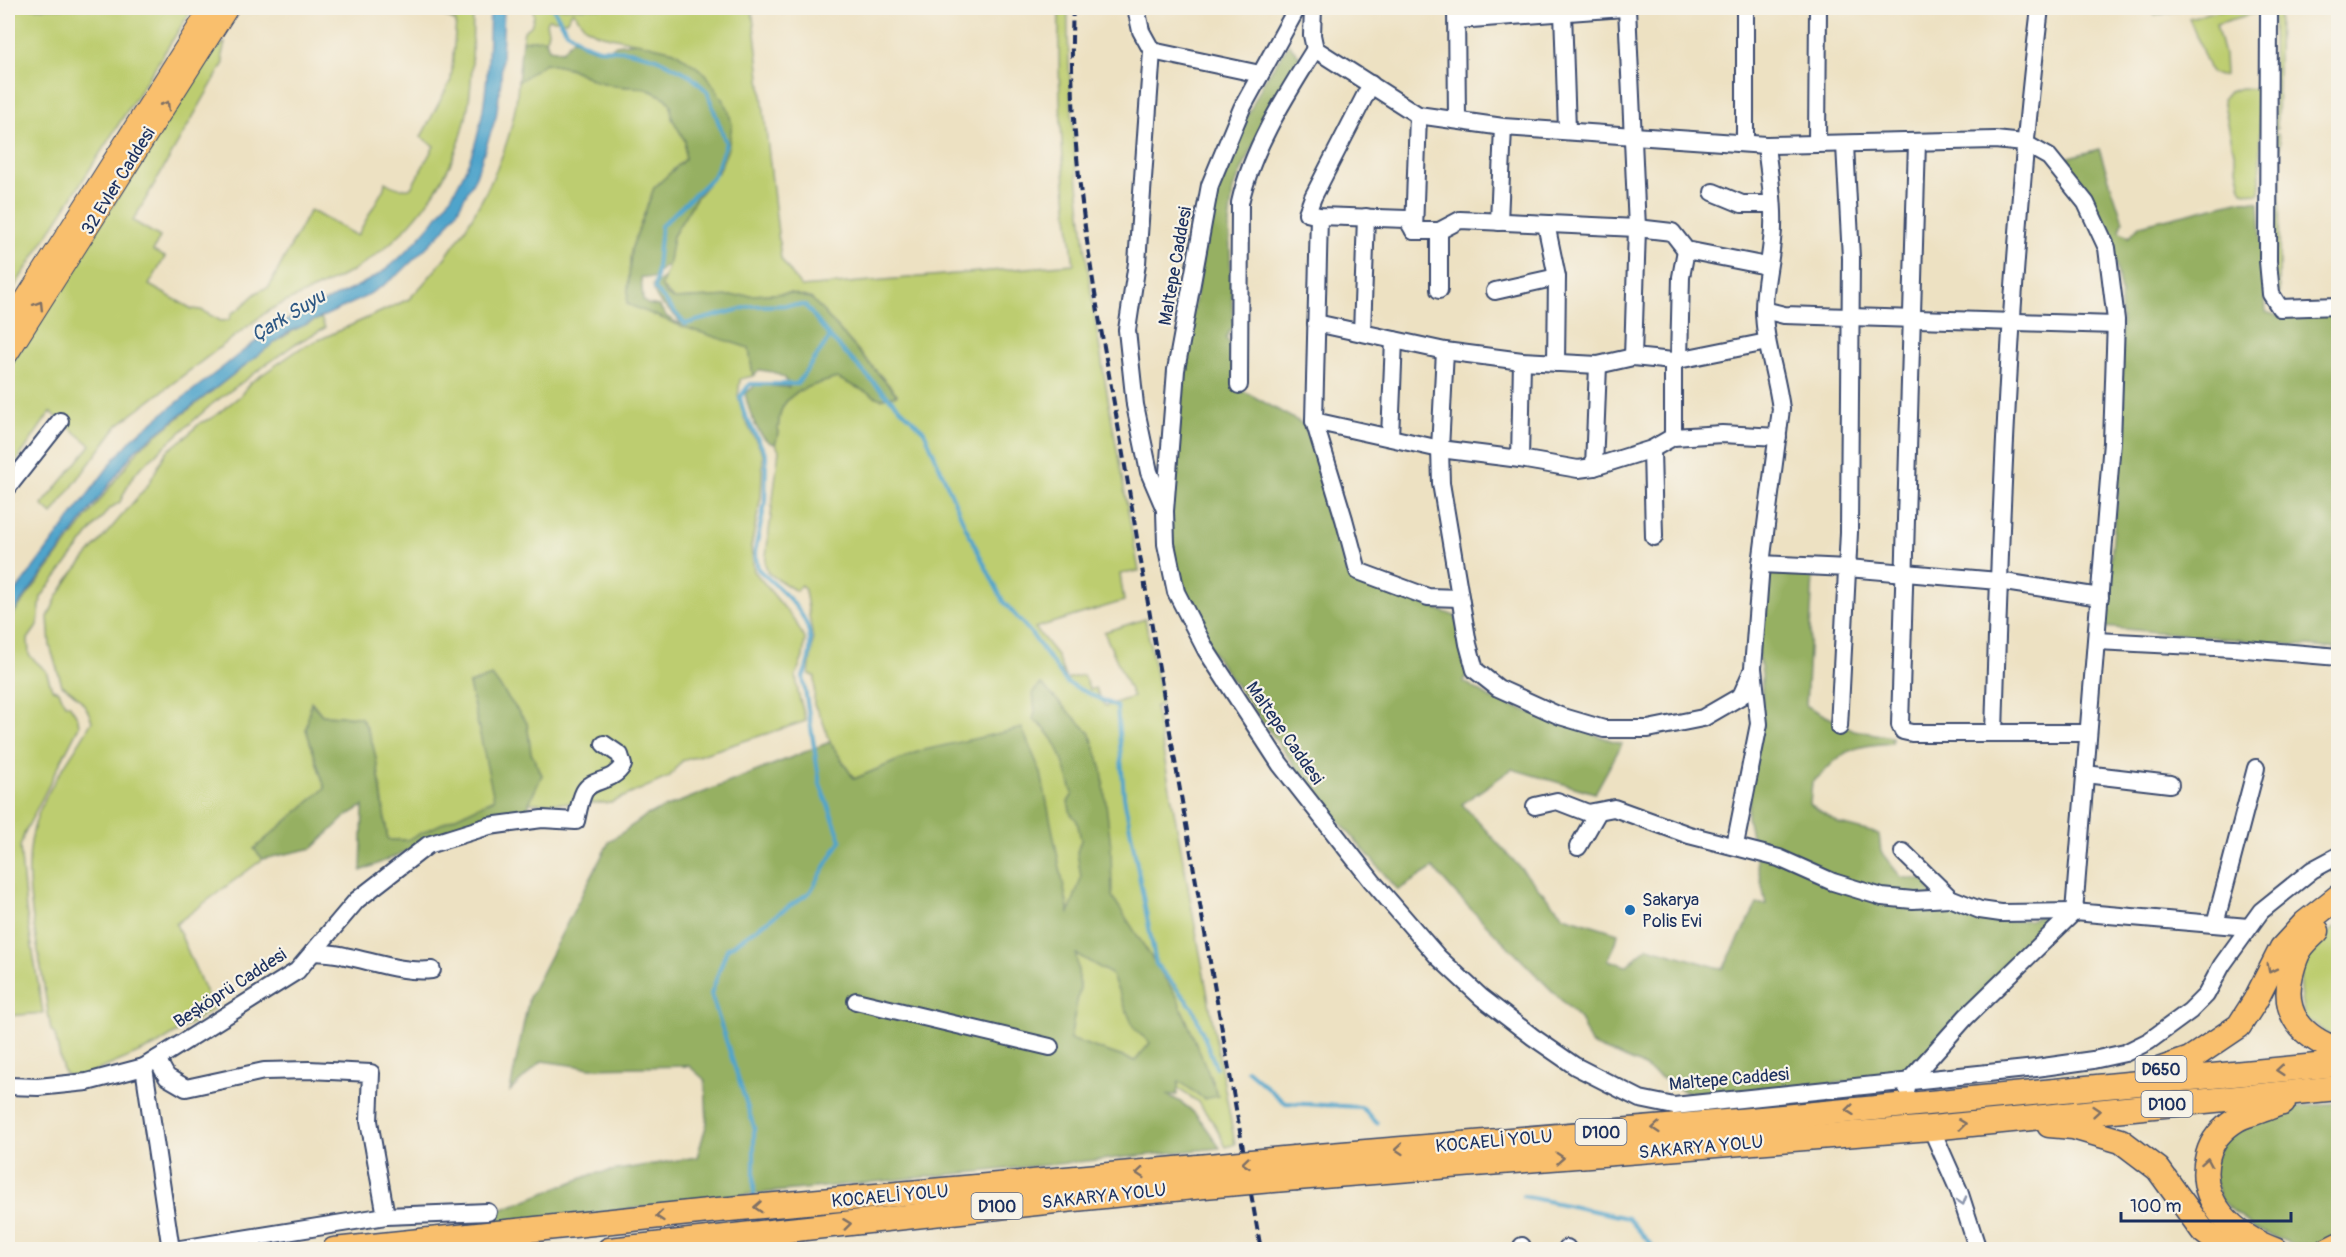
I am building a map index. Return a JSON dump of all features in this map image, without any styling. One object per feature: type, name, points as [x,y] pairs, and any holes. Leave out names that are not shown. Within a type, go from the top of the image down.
[{"type":"highway","name":"D650","points":[[1907,1094],[2148,1074],[2190,1059],[2239,1026],[2255,1001],[2282,948],[2305,923],[2338,897]]},
{"type":"highway","points":[[2338,913],[2301,948],[2287,990],[2290,1013],[2318,1042],[2338,1050]]},
{"type":"highway","name":"D100","points":[[1907,1094],[2338,1064]]},
{"type":"highway","name":"D100","points":[[1996,1120],[2338,1090]]},
{"type":"highway","points":[[2275,1250],[2240,1231],[2212,1203],[2205,1177],[2210,1149],[2226,1127],[2249,1114],[2275,1104],[2338,1090]]},
{"type":"highway","name":"KOCAELİ YOLU","points":[[1296,1168],[1750,1120],[1907,1094]]},
{"type":"highway","points":[[1996,1120],[2073,1127],[2121,1142],[2158,1169],[2203,1231],[2228,1250]]},
{"type":"highway","name":"SAKARYA YOLU","points":[[1296,1168],[1931,1128],[1996,1120]]},
{"type":"highway","name":"D100","points":[[1201,1177],[1296,1168]]},
{"type":"highway","name":"KOCAELİ YOLU","points":[[334,1250],[718,1210],[1201,1177]]},
{"type":"highway","name":"SAKARYA YOLU","points":[[609,1250],[974,1209],[1201,1177]]},
{"type":"highway","points":[[2328,1250],[2338,1245]]},
{"type":"main road","name":"32 Evler Caddesi","points":[[8,326],[210,8]]},
{"type":"main road","name":"32 Evler Caddesi","points":[[8,354],[228,8]]},
{"type":"street","points":[[1136,8],[1141,31],[1152,51],[1137,263],[1127,330],[1135,405],[1149,472],[1165,511]]},
{"type":"street","name":"Maltepe Caddesi","points":[[1296,8],[1242,108],[1210,185],[1176,370],[1165,511],[1166,544],[1176,592],[1206,650],[1280,764],[1372,881],[1438,957],[1498,1010],[1575,1066],[1622,1091],[1657,1104],[1674,1106],[1907,1094],[2082,1062],[2125,1053],[2149,1041],[2190,1011],[2206,995],[2222,965],[2261,911],[2312,870],[2338,856]]},
{"type":"street","points":[[1239,385],[1240,203],[1245,177],[1285,97],[1315,49],[1312,35],[1313,8]]},
{"type":"street","points":[[1457,119],[1457,14],[1625,8],[1637,228],[1633,357]]},
{"type":"street","points":[[1744,8],[1745,143]]},
{"type":"street","points":[[1818,8],[1818,143]]},
{"type":"street","points":[[1994,733],[1998,581],[2010,322],[2024,142],[2040,8]]},
{"type":"street","points":[[2269,8],[2268,261],[2271,294],[2280,308],[2338,306]]},
{"type":"street","points":[[1563,12],[1567,130]]},
{"type":"street","points":[[1315,49],[1418,115],[1503,126],[1766,145],[1995,140],[2024,142],[2049,157],[2086,203],[2107,248],[2116,325],[2112,442],[2074,912],[1966,1017],[1907,1094]]},
{"type":"street","points":[[1152,51],[1260,75]]},
{"type":"street","points":[[1371,84],[1307,213],[1318,216],[1407,219],[1414,231]]},
{"type":"street","points":[[1414,231],[1418,115]]},
{"type":"street","points":[[1499,222],[1503,126]]},
{"type":"street","points":[[1917,142],[1900,725],[1903,731],[1912,733],[2088,733]]},
{"type":"street","points":[[1839,727],[1848,568],[1851,317],[1850,223],[1845,144]]},
{"type":"street","points":[[1735,845],[1759,724],[1753,668],[1761,564],[1781,409],[1778,385],[1767,342],[1764,310],[1767,266],[1773,239],[1766,145]]},
{"type":"street","points":[[1713,192],[1742,204],[1772,204]]},
{"type":"street","points":[[1318,216],[1314,421],[1358,571],[1428,597],[1460,598]]},
{"type":"street","points":[[1362,333],[1366,218]]},
{"type":"street","points":[[1414,231],[1439,231],[1460,220],[1637,228],[1672,232],[1686,250],[1767,266]]},
{"type":"street","points":[[1546,224],[1557,277],[1556,363]]},
{"type":"street","points":[[1439,231],[1439,290]]},
{"type":"street","points":[[1673,436],[1681,277],[1686,250]]},
{"type":"street","points":[[1495,291],[1557,277]]},
{"type":"street","points":[[1764,310],[1784,315],[2116,325]]},
{"type":"street","points":[[1316,323],[1445,351],[1522,361],[1598,365],[1633,357],[1676,361],[1767,342]]},
{"type":"street","points":[[1390,437],[1394,340]]},
{"type":"street","points":[[1445,351],[1440,448],[1441,483],[1468,644],[1475,669],[1498,688],[1560,716],[1604,729],[1648,729],[1703,718],[1741,696],[1753,668]]},
{"type":"street","points":[[1520,459],[1522,361]]},
{"type":"street","points":[[1594,467],[1598,365]]},
{"type":"street","points":[[8,487],[60,421]]},
{"type":"street","points":[[1314,421],[1440,448],[1578,469],[1594,467],[1652,449],[1673,436],[1722,434],[1778,436]]},
{"type":"street","points":[[1652,449],[1654,537]]},
{"type":"street","points":[[1761,564],[1848,568],[1998,581],[2100,597]]},
{"type":"street","points":[[2097,641],[2234,648],[2338,657]]},
{"type":"street","name":"Beşköprü Caddesi","points":[[8,1086],[38,1087],[87,1082],[150,1063],[297,971],[357,900],[428,845],[489,826],[542,819],[576,821],[584,792],[590,785],[617,776],[623,765],[620,755],[604,744]]},
{"type":"street","points":[[2215,924],[2256,768]]},
{"type":"street","points":[[2085,774],[2170,784]]},
{"type":"street","points":[[1535,806],[1557,801],[1588,813],[1614,808],[1689,835],[1779,858],[1833,882],[1882,897],[1913,900],[1950,898],[1980,909],[2001,913],[2074,912],[2248,927]]},
{"type":"street","points":[[1578,847],[1598,812]]},
{"type":"street","points":[[1903,852],[1950,898]]},
{"type":"street","points":[[313,952],[344,955],[385,967],[432,970]]},
{"type":"street","points":[[856,1001],[1050,1047]]},
{"type":"street","points":[[150,1063],[167,1077],[186,1088],[264,1071],[309,1070],[371,1073],[369,1121],[386,1216]]},
{"type":"street","points":[[150,1063],[172,1250],[386,1216],[488,1212]]},
{"type":"street","points":[[1931,1128],[1959,1191],[1978,1250]]},
{"type":"green space","points":[[8,8],[193,8],[8,297]]},
{"type":"green space","points":[[431,8],[473,8],[472,65],[468,108],[458,144],[438,187],[424,206],[409,225],[374,256],[323,286],[268,311],[118,425],[52,514],[42,505],[91,445],[50,412],[8,474],[8,368],[214,47],[225,43],[222,55],[224,63],[133,221],[160,237],[153,251],[165,257],[149,285],[192,309],[201,310],[221,321],[229,320],[232,313],[242,307],[257,292],[269,287],[310,210],[357,236],[384,188],[385,182],[397,188],[411,188],[434,146],[421,137],[451,80],[456,22]]},
{"type":"green space","points":[[533,8],[752,8],[781,259],[801,287],[1074,264],[1064,168],[1059,72],[1059,8],[1068,8],[1072,106],[1085,248],[1119,464],[1139,571],[1120,574],[1124,601],[1035,628],[1056,654],[1066,679],[1083,675],[1090,690],[1095,688],[1105,706],[1133,697],[1104,632],[1145,619],[1162,704],[1155,707],[1235,1144],[1226,1147],[1215,1125],[1197,1101],[1135,1061],[1069,1039],[1080,987],[1073,935],[1057,856],[920,751],[854,779],[830,742],[814,705],[815,677],[809,674],[813,640],[805,590],[801,585],[796,591],[768,573],[765,564],[779,450],[775,444],[780,415],[790,397],[797,392],[837,378],[881,399],[897,394],[812,299],[791,293],[674,299],[661,286],[668,267],[673,236],[696,198],[718,172],[715,91],[706,74],[674,51],[598,34],[585,27],[573,11],[566,21],[548,19],[546,40],[522,41],[524,31],[531,26],[534,16]]},
{"type":"green space","points":[[2149,8],[2185,8],[2155,16]]},
{"type":"green space","points":[[2228,8],[2261,8],[2262,11],[2216,24],[2224,55],[2225,75],[2219,76],[2211,73],[2189,18]]},
{"type":"green space","points":[[2273,8],[2279,8],[2277,129],[2274,131]]},
{"type":"green space","points":[[573,39],[593,49],[612,48],[616,45],[636,42],[674,51],[706,74],[728,108],[732,125],[728,149],[718,172],[696,198],[673,236],[668,267],[665,266],[653,278],[641,277],[643,300],[647,304],[659,306],[667,317],[681,325],[654,293],[653,285],[664,278],[661,286],[666,294],[674,299],[791,293],[812,299],[897,395],[881,399],[837,378],[804,388],[790,397],[785,404],[780,415],[775,444],[769,442],[758,430],[745,393],[754,385],[789,387],[785,378],[773,372],[760,370],[753,376],[749,348],[681,326],[627,304],[631,250],[654,188],[685,159],[685,141],[672,118],[671,105],[666,98],[645,88],[615,86],[596,81],[569,68],[545,63],[518,82],[522,41],[546,40],[549,49],[562,51]]},
{"type":"green space","points":[[1289,44],[1300,57],[1273,103],[1233,189],[1229,225],[1233,326],[1226,338],[1235,353],[1233,385],[1305,425],[1348,575],[1455,616],[1467,649],[1468,673],[1463,681],[1492,699],[1622,744],[1595,793],[1512,769],[1462,804],[1564,916],[1618,933],[1608,960],[1626,966],[1648,947],[1723,969],[1757,904],[1766,904],[1747,817],[1762,708],[1762,674],[1758,650],[1767,573],[1813,575],[1806,706],[1854,730],[1892,737],[1892,743],[1859,748],[1841,756],[1812,782],[1810,804],[1840,824],[1879,834],[1881,852],[1901,877],[1929,881],[1929,889],[1940,908],[1951,914],[1980,916],[1997,922],[2028,920],[2046,914],[2051,924],[1902,1076],[1736,1094],[1685,1092],[1639,1064],[1591,1044],[1580,1019],[1433,868],[1398,890],[1315,793],[1207,643],[1175,564],[1169,513],[1173,430],[1215,184],[1264,81]]},
{"type":"green space","points":[[543,63],[569,68],[596,81],[615,86],[644,88],[666,98],[671,105],[672,118],[685,141],[685,159],[654,188],[631,250],[627,304],[749,348],[753,376],[740,379],[738,397],[745,420],[763,454],[761,497],[751,547],[754,571],[795,621],[805,639],[803,657],[796,675],[798,693],[806,721],[682,761],[669,777],[610,803],[529,803],[542,775],[531,753],[527,723],[469,684],[495,799],[407,840],[388,840],[375,757],[366,727],[360,717],[322,715],[312,702],[306,729],[325,788],[254,849],[263,859],[176,924],[213,1009],[157,1045],[82,1077],[67,1075],[63,1071],[55,1035],[51,1030],[29,887],[30,849],[39,812],[92,721],[81,700],[62,685],[50,646],[48,617],[57,597],[72,574],[148,485],[166,452],[200,423],[212,418],[240,396],[250,383],[301,348],[409,299],[429,278],[466,227],[496,170],[515,111],[518,82]]},
{"type":"green space","points":[[2241,88],[2256,89],[2260,97],[2260,192],[2258,194],[2242,191],[2223,99],[2229,92]]},
{"type":"green space","points":[[2271,134],[2278,134],[2280,142],[2279,293],[2274,292]]},
{"type":"green space","points":[[2099,149],[2123,221],[2120,231],[2129,237],[2140,225],[2242,200],[2259,202],[2266,312],[2278,316],[2338,313],[2338,649],[2104,627],[2123,440],[2121,293],[2113,248],[2059,160]]},
{"type":"green space","points":[[321,318],[325,328],[295,344],[212,404],[138,470],[120,502],[109,509],[41,597],[38,625],[28,639],[29,655],[46,671],[52,689],[59,691],[65,704],[69,704],[78,718],[79,726],[24,834],[20,847],[26,910],[43,1013],[8,1016],[8,621],[139,449],[271,345],[296,329]]},
{"type":"green space","points":[[492,676],[527,723],[531,753],[542,775],[529,803],[529,817],[419,846],[361,871],[363,806],[345,817],[313,848],[263,859],[254,849],[325,788],[306,729],[311,702],[322,715],[360,717],[367,728],[376,758],[388,840],[407,840],[494,799],[469,684]]},
{"type":"green space","points":[[1041,684],[1090,733],[1102,770],[1111,846],[1112,896],[1177,997],[1218,1096],[1204,1099],[1179,1081],[1177,1095],[1167,1095],[1192,1111],[1220,1148],[743,1195],[464,1230],[464,1224],[593,1174],[697,1157],[707,1123],[705,1080],[689,1066],[591,1068],[542,1061],[510,1091],[529,997],[609,842],[647,815],[830,742],[854,779],[920,751],[1022,728],[1041,773],[1069,913],[1081,878],[1077,852],[1081,840],[1077,821],[1071,814],[1068,802],[1073,794],[1060,752],[1049,734],[1033,720],[1035,711],[1033,692]],"holes":[[[1076,954],[1111,974],[1134,1028],[1150,1043],[1135,1061],[1070,1039],[1080,987]]]},
{"type":"green space","points":[[2338,925],[2338,1041],[2305,1018],[2301,1001],[2300,976],[2308,955]]},
{"type":"green space","points":[[2338,1103],[2338,1237],[2318,1245],[2292,1244],[2255,1229],[2221,1201],[2211,1170],[2222,1141],[2274,1109]]},
{"type":"water","points":[[490,8],[504,8],[501,81],[496,117],[476,176],[443,231],[401,272],[381,287],[361,299],[287,333],[135,450],[8,619],[8,602],[115,458],[134,437],[271,331],[388,268],[415,242],[442,210],[459,184],[471,157],[479,130],[487,72]]},
{"type":"waterway","points":[[553,8],[566,30],[582,43],[599,49],[629,51],[654,57],[688,74],[707,91],[726,143],[714,176],[661,226],[655,289],[685,324],[752,306],[805,305],[830,337],[924,431],[966,528],[1003,601],[1030,632],[1067,683],[1117,707],[1124,797],[1156,964],[1193,1008],[1216,1067]]},
{"type":"waterway","points":[[754,1198],[754,1127],[711,994],[727,949],[810,892],[841,840],[820,784],[803,677],[809,658],[808,628],[793,603],[758,569],[755,552],[765,503],[766,455],[744,413],[740,397],[750,384],[797,384],[830,337]]},
{"type":"waterway","points":[[1247,1070],[1285,1103],[1361,1107],[1377,1123]]},
{"type":"waterway","points":[[1523,1196],[1628,1218],[1656,1250]]},
{"type":"railway","points":[[1073,8],[1072,68],[1075,129],[1088,250],[1261,1250]]},
{"type":"place","name":"Sakarya Polis Evi","points":[[1630,910]]},
{"type":"water label","name":"Çark Suyu","points":[[288,315]]}]
